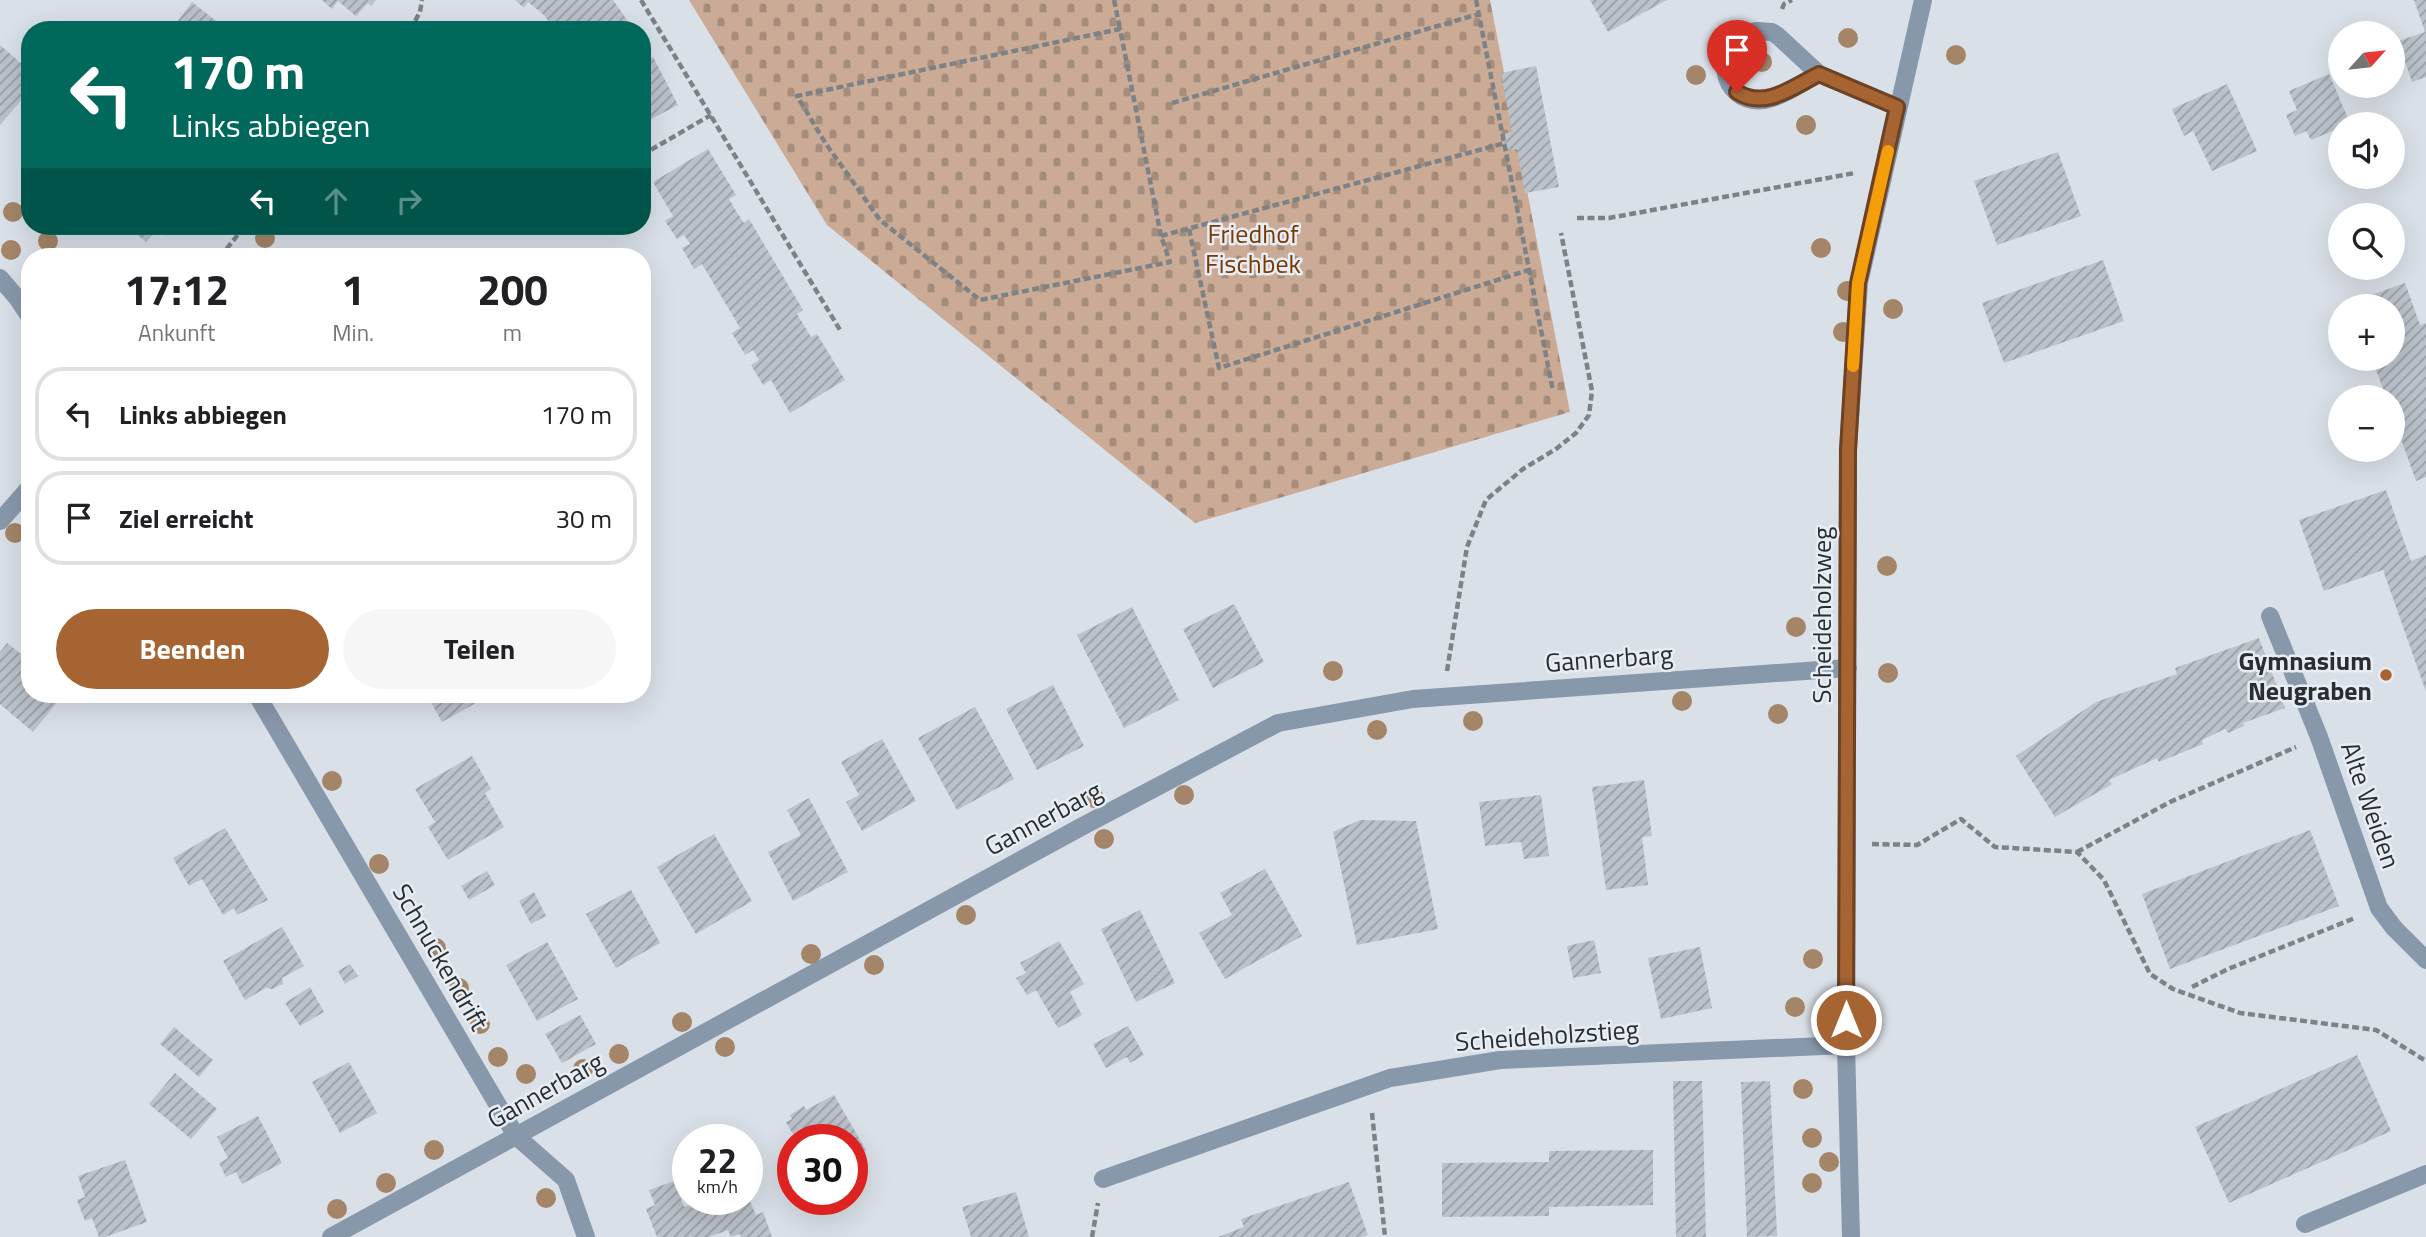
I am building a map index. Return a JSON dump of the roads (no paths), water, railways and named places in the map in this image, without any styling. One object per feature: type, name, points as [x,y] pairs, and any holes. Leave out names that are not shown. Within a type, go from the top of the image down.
[{"type":"street","name":"Scheideholzweg","points":[[1851,1237],[1846,1045],[1848,450],[1858,283],[1923,0]]},
{"type":"street","points":[[1819,74],[1765,100],[1750,99],[1737,92],[1728,80],[1725,58],[1731,44],[1742,35],[1765,31],[1779,36],[1819,74],[1897,107]]},
{"type":"street","points":[[0,278],[21,304]]},
{"type":"street","points":[[0,521],[21,497]]},
{"type":"street","name":"Alte Weiden","points":[[2270,616],[2319,737],[2379,908],[2394,929],[2426,960]]},
{"type":"street","name":"Gannerbarg","points":[[331,1237],[1080,827],[1278,723],[1413,699],[1848,668]]},
{"type":"street","name":"Schnuckendrift","points":[[262,703],[516,1136],[566,1180],[586,1237]]},
{"type":"street","name":"Scheideholzstieg","points":[[1103,1179],[1390,1078],[1500,1060],[1846,1045]]},
{"type":"street","points":[[2305,1224],[2426,1174]]},
{"type":"place","name":"Gymnasium Neugraben","points":[[2386,675]]},
{"type":"park label","name":"Friedhof Fischbek","points":[[1253,248]]}]
